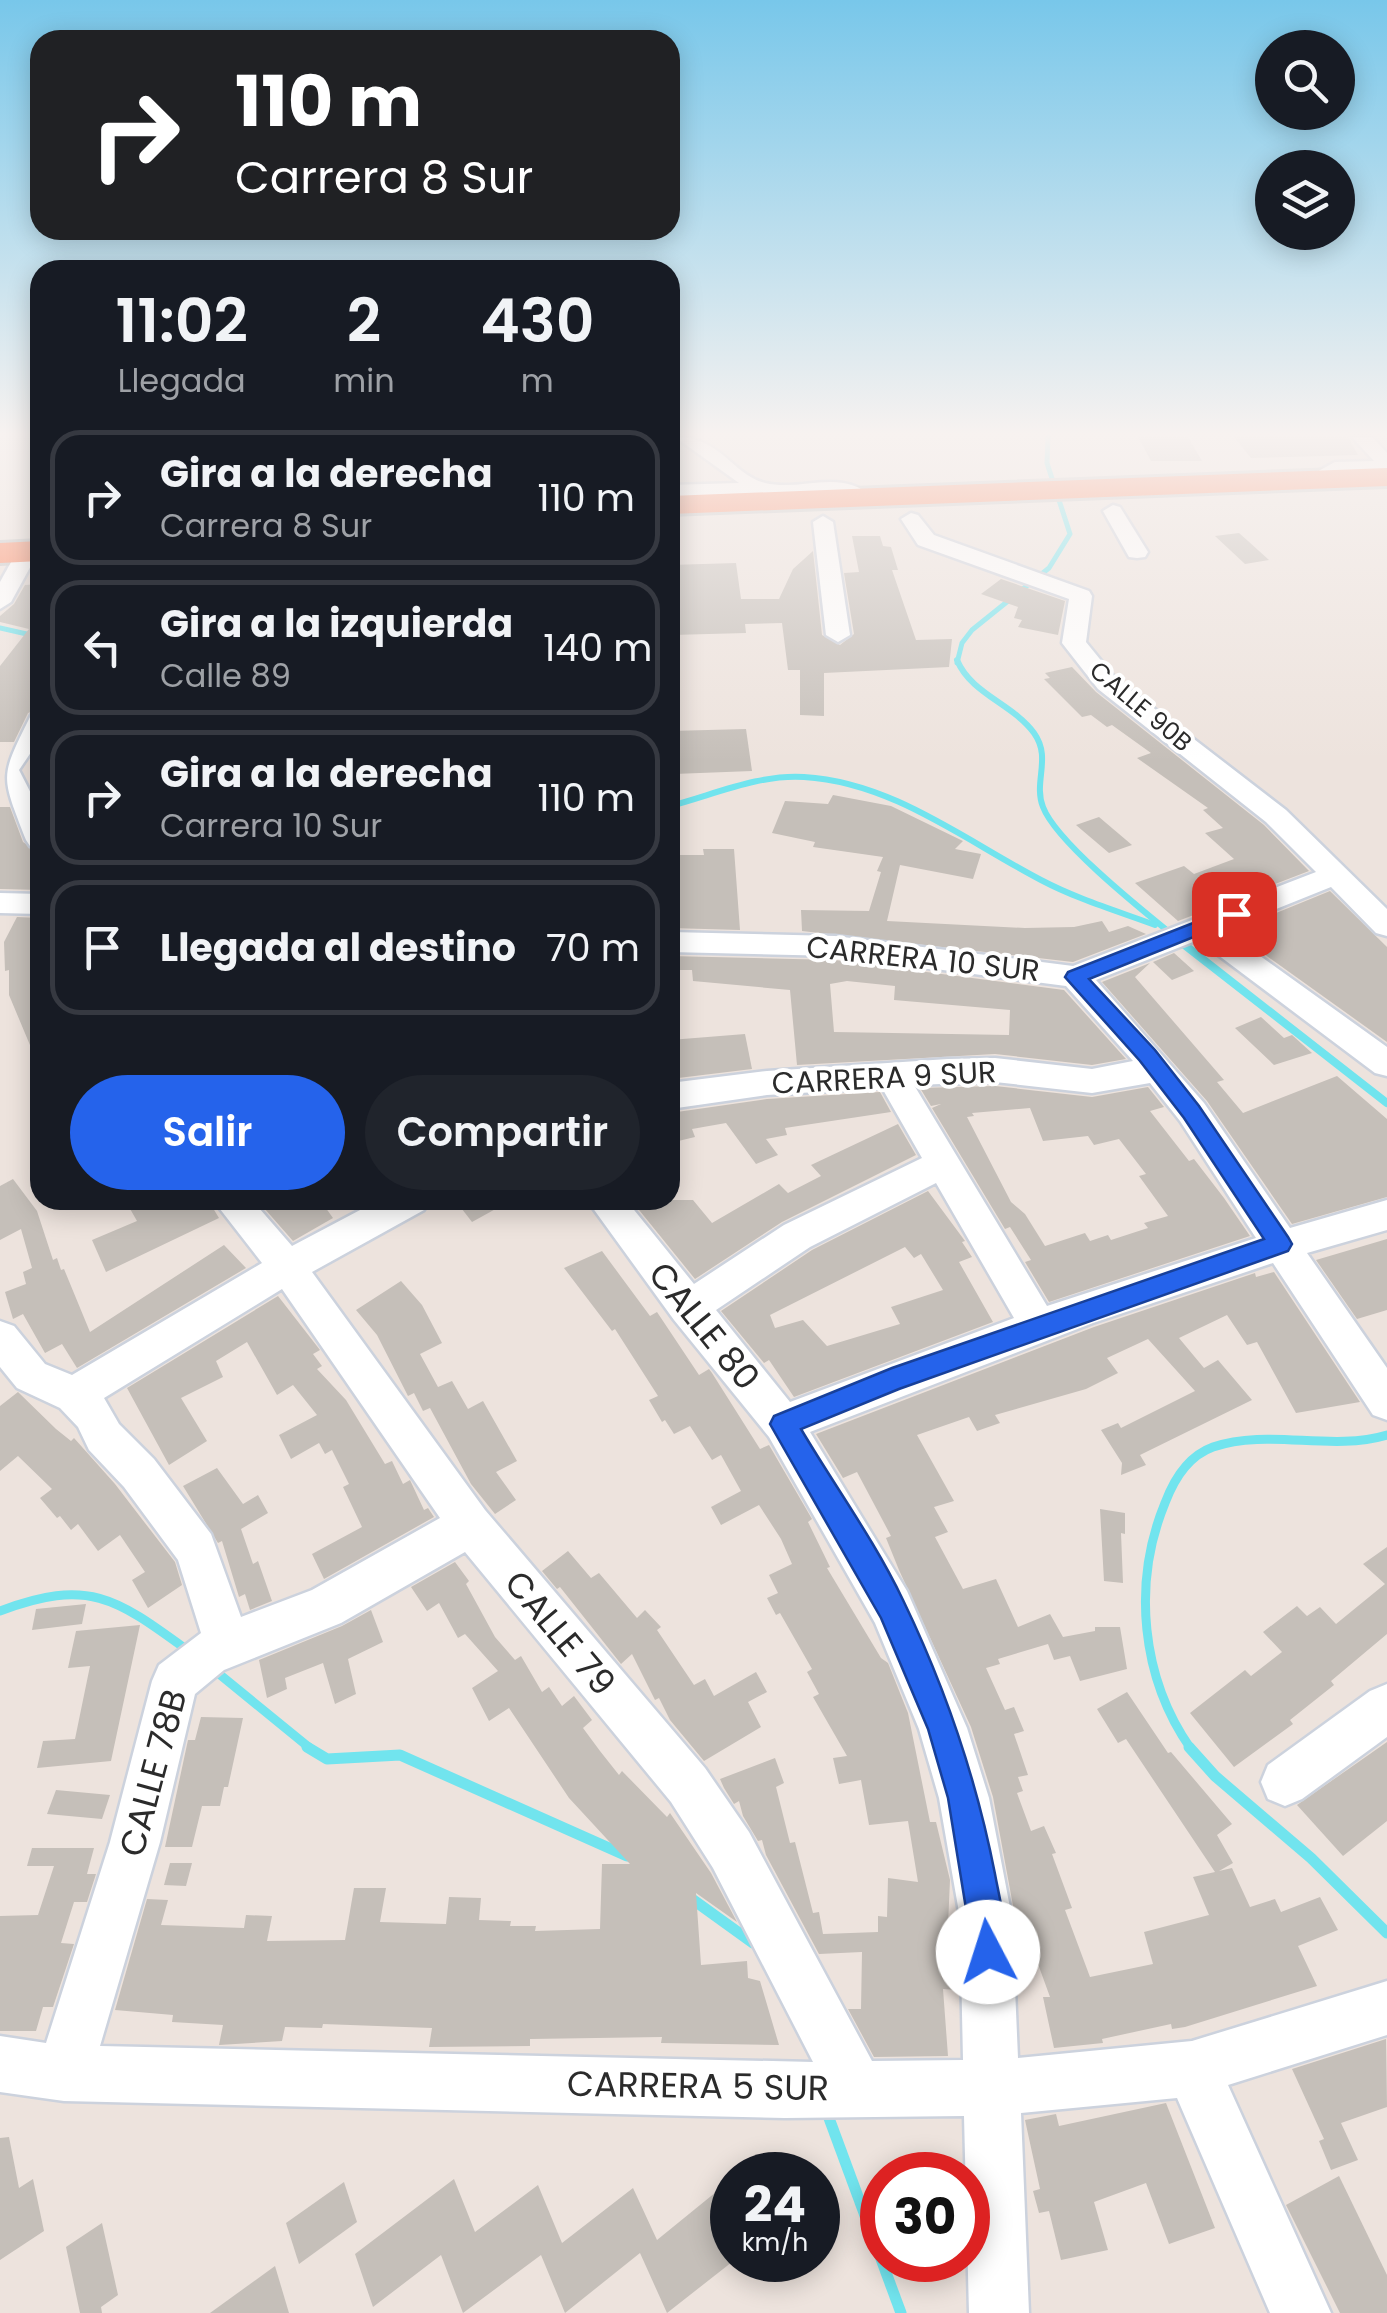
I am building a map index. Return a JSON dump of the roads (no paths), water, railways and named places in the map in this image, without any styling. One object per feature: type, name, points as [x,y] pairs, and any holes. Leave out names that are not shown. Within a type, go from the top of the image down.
[{"type":"street","points":[[826,545],[838,635]]},
{"type":"street","name":"CALLE 90B","points":[[940,545],[1081,596],[1074,643],[1107,684],[1276,816],[1387,926]]},
{"type":"street","points":[[1131,545],[1137,552]]},
{"type":"street","points":[[0,602],[27,546]]},
{"type":"street","points":[[30,735],[13,760],[30,810]]},
{"type":"street","name":"CARRERA 10 SUR","points":[[680,942],[835,946],[1075,977],[1337,874]]},
{"type":"street","points":[[0,903],[30,904]]},
{"type":"street","points":[[1184,934],[1387,1064]]},
{"type":"street","points":[[1075,977],[1158,1069],[1387,1402]]},
{"type":"street","name":"CARRERA 9 SUR","points":[[680,1095],[768,1083],[995,1070],[1092,1081],[1158,1069]]},
{"type":"street","points":[[891,1075],[1039,1327]]},
{"type":"street","points":[[688,1308],[797,1236],[941,1165]]},
{"type":"street","name":"CALLE 79","points":[[238,1210],[286,1267],[470,1525],[688,1785],[731,1850],[856,2088]]},
{"type":"street","points":[[74,1395],[286,1267],[391,1210]]},
{"type":"street","name":"CALLE 80","points":[[613,1210],[783,1424],[892,1607],[943,1728],[964,1798],[986,1918],[998,2313]]},
{"type":"street","points":[[783,1424],[1039,1327],[1280,1244],[1387,1215]]},
{"type":"street","points":[[4,1353],[31,1376],[74,1395],[196,1548],[207,1654],[325,1606],[470,1525]]},
{"type":"street","name":"CALLE 78B","points":[[64,2073],[155,1770],[175,1681],[207,1654]]},
{"type":"street","points":[[1285,1782],[1387,1708]]},
{"type":"street","name":"CARRERA 5 SUR","points":[[0,2064],[64,2073],[785,2090],[994,2088],[1192,2069],[1387,2008]]},
{"type":"street","points":[[1192,2069],[1302,2313]]},
{"type":"waterway","points":[[958,661],[962,643],[972,630],[1049,568],[1063,545]]},
{"type":"waterway","points":[[0,628],[30,635]]},
{"type":"waterway","points":[[958,661],[972,682],[1034,733],[1042,752],[1040,798],[1066,840],[1185,945]]},
{"type":"waterway","points":[[680,803],[770,779],[804,777],[836,781],[868,790],[927,816],[1055,887],[1155,925]]},
{"type":"waterway","points":[[1182,943],[1387,1103]]},
{"type":"waterway","points":[[1191,1749],[1161,1692],[1147,1629],[1148,1565],[1155,1534],[1178,1477],[1204,1451],[1234,1442],[1344,1441],[1387,1435]]},
{"type":"waterway","points":[[0,1611],[57,1596],[101,1599],[142,1618],[190,1652]]},
{"type":"waterway","points":[[213,1669],[311,1749]]},
{"type":"waterway","points":[[307,1747],[327,1759],[400,1755],[627,1856]]},
{"type":"waterway","points":[[1189,1747],[1215,1776],[1311,1858],[1387,1933]]},
{"type":"waterway","points":[[692,1899],[753,1943]]},
{"type":"waterway","points":[[826,2110],[901,2313]]}]
